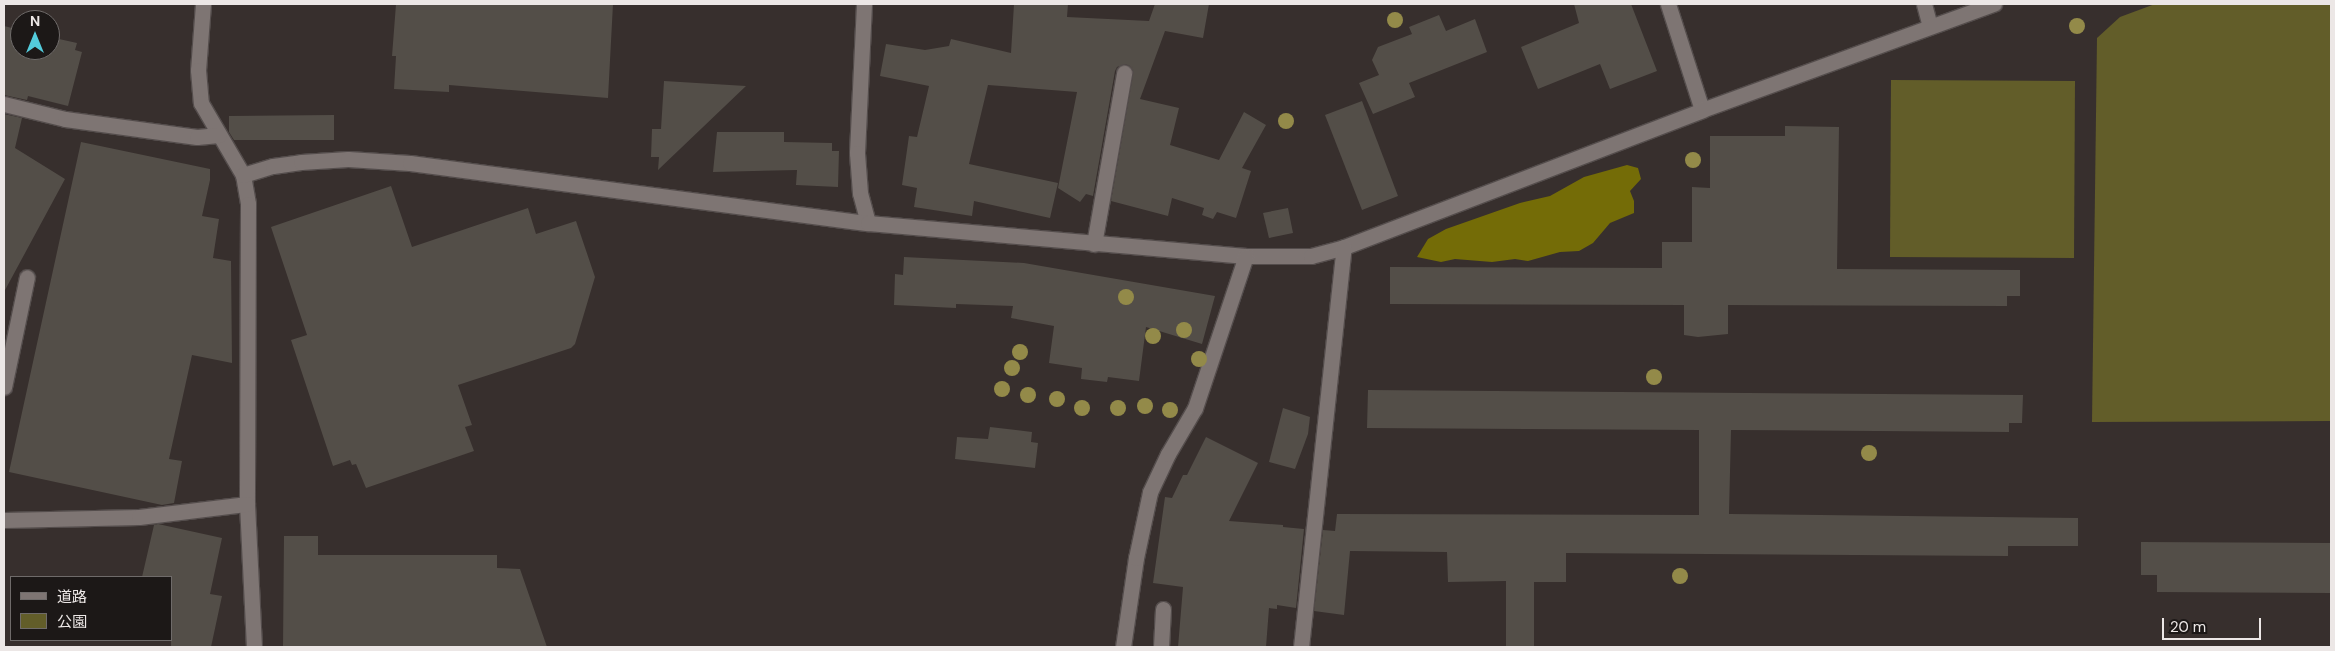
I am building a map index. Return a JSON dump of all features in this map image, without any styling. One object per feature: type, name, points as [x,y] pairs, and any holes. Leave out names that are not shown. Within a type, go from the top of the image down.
[{"type":"street","points":[[203,4],[198,70],[201,103],[242,175],[248,204],[247,504],[254,647]]},
{"type":"street","points":[[864,4],[858,153],[860,193],[868,223]]},
{"type":"street","points":[[1668,4],[1702,110]]},
{"type":"street","points":[[1924,4],[1930,26]]},
{"type":"street","points":[[242,175],[273,166],[301,162],[348,159],[410,163],[868,223],[1246,256],[1311,256],[1344,247],[1702,110],[1994,4]]},
{"type":"street","points":[[1094,244],[1124,74]]},
{"type":"street","points":[[4,104],[65,119],[197,137],[219,135]]},
{"type":"street","points":[[1302,647],[1344,247]]},
{"type":"street","points":[[1123,647],[1136,558],[1150,492],[1168,454],[1195,408],[1246,256]]},
{"type":"street","points":[[4,387],[28,276]]},
{"type":"street","points":[[4,520],[139,517],[247,504]]},
{"type":"street","points":[[1161,647],[1163,609]]},
{"type":"green space","points":[[2155,4],[2331,4],[2331,421],[2092,422],[2097,38],[2120,17]]},
{"type":"green space","points":[[1891,80],[2075,81],[2074,258],[1890,257]]},
{"type":"shaded area","points":[[1627,165],[1638,168],[1641,179],[1630,191],[1634,201],[1634,213],[1610,223],[1593,243],[1579,251],[1560,252],[1528,261],[1515,259],[1492,262],[1455,259],[1441,262],[1417,257],[1428,239],[1446,229],[1520,203],[1550,196],[1584,177]]},
{"type":"building","points":[[396,4],[613,4],[608,98],[449,85],[449,92],[394,89],[396,56],[392,56]]},
{"type":"building","points":[[1014,4],[1068,4],[1067,17],[1149,21],[1155,4],[1209,4],[1203,38],[1165,31],[1140,99],[1179,108],[1170,145],[1219,160],[1244,112],[1266,125],[1242,168],[1251,171],[1236,218],[1217,212],[1213,219],[1202,215],[1204,208],[1172,198],[1168,216],[1111,201],[1133,75],[1130,66],[1125,64],[1117,67],[1115,71],[1093,196],[1086,194],[1080,202],[1058,188],[1077,92],[988,85],[969,164],[1058,183],[1050,218],[974,201],[972,216],[914,207],[917,188],[902,185],[909,136],[917,137],[929,86],[880,76],[886,44],[925,50],[949,46],[951,39],[1011,53]]},
{"type":"building","points":[[1574,4],[1631,4],[1657,71],[1610,89],[1600,64],[1538,89],[1521,47],[1579,23]]},
{"type":"building","points":[[1439,15],[1446,31],[1475,19],[1487,52],[1409,83],[1415,97],[1373,114],[1359,83],[1379,75],[1372,60],[1378,47],[1412,34],[1409,27]]},
{"type":"building","points":[[4,26],[10,28],[10,60],[60,60],[60,39],[77,43],[75,50],[82,52],[68,106],[28,96],[27,100],[4,95]]},
{"type":"building","points":[[664,81],[746,86],[658,170],[659,157],[651,157],[652,129],[661,129]]},
{"type":"building","points":[[1362,101],[1398,196],[1362,210],[1325,115]]},
{"type":"building","points":[[4,114],[22,118],[15,148],[65,179],[4,292]]},
{"type":"building","points":[[334,115],[334,140],[234,140],[229,132],[229,116]]},
{"type":"building","points":[[1785,126],[1839,127],[1837,269],[2020,270],[2020,296],[2007,296],[2007,306],[1728,305],[1728,334],[1698,337],[1684,335],[1684,305],[1390,304],[1390,267],[1662,268],[1662,242],[1692,242],[1692,187],[1710,188],[1710,136],[1785,136]]},
{"type":"building","points":[[717,132],[784,132],[784,142],[832,143],[832,151],[839,151],[838,187],[796,185],[797,170],[713,172]]},
{"type":"building","points":[[81,142],[210,169],[210,180],[202,216],[219,219],[213,258],[231,261],[232,363],[192,355],[169,459],[182,461],[174,503],[162,505],[9,472]]},
{"type":"building","points":[[391,186],[412,247],[528,208],[536,234],[576,221],[595,277],[575,344],[571,348],[458,385],[472,425],[465,427],[474,451],[366,488],[356,464],[352,465],[350,460],[333,466],[291,340],[307,335],[271,227]]},
{"type":"building","points":[[1288,208],[1293,233],[1269,238],[1263,213]]},
{"type":"building","points":[[904,257],[1024,263],[1215,296],[1202,344],[1146,327],[1139,381],[1108,377],[1107,382],[1081,379],[1082,368],[1049,363],[1054,326],[1011,318],[1013,306],[956,304],[956,308],[894,305],[895,274],[903,275]]},
{"type":"building","points":[[1368,390],[2023,395],[2022,423],[2009,423],[2009,432],[1731,430],[1729,514],[2078,518],[2078,546],[2008,546],[2008,556],[1566,553],[1566,582],[1534,582],[1534,647],[1506,647],[1506,581],[1448,582],[1447,552],[1350,551],[1344,615],[1314,611],[1323,530],[1335,531],[1337,514],[1699,515],[1699,430],[1367,428]]},
{"type":"building","points":[[1283,408],[1310,417],[1308,434],[1295,469],[1269,462]]},
{"type":"building","points":[[990,427],[1032,432],[1031,442],[1038,443],[1035,468],[955,459],[957,437],[988,439]]},
{"type":"building","points":[[1206,437],[1258,463],[1229,521],[1283,525],[1283,527],[1304,529],[1296,608],[1277,605],[1277,609],[1269,608],[1266,647],[1178,647],[1183,587],[1153,583],[1165,497],[1172,498],[1183,475],[1187,475]]},
{"type":"building","points":[[158,524],[222,538],[210,594],[222,596],[211,647],[171,647],[172,576],[142,576],[154,525]]},
{"type":"building","points":[[284,536],[318,536],[318,555],[497,555],[497,568],[520,569],[547,647],[283,647]]},
{"type":"building","points":[[2141,542],[2331,543],[2331,593],[2157,592],[2157,575],[2141,575]]}]
